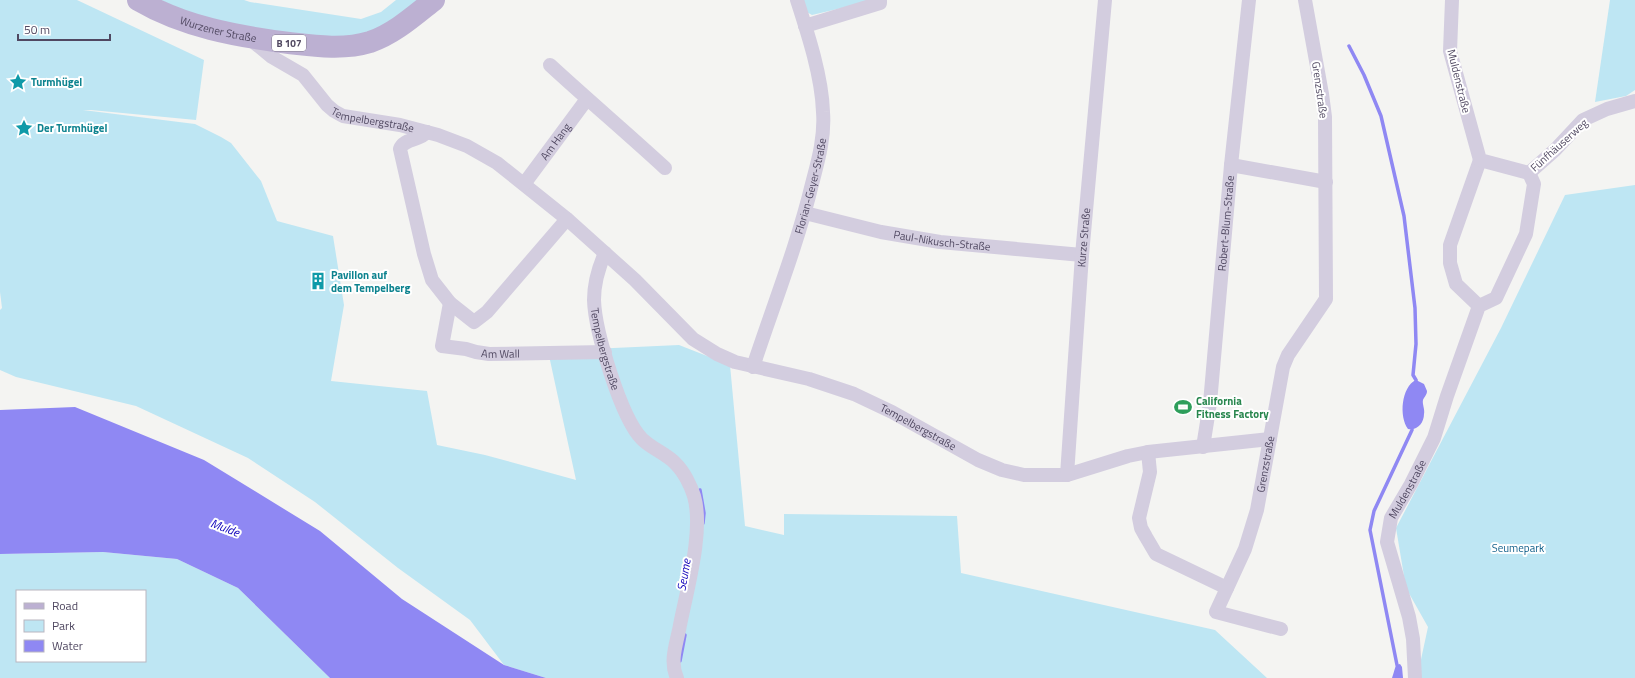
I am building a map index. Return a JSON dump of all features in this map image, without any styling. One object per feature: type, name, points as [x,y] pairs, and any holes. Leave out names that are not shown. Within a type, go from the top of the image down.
[{"type":"main road","name":"Wurzener Straße","points":[[138,0],[176,18],[231,35],[322,46],[359,44],[372,41],[411,18],[434,0]]},
{"type":"street","name":"Florian-Geyer-Straße","points":[[753,367],[805,213],[819,156],[823,126],[821,92],[797,0]]},
{"type":"street","name":"Kurze Straße","points":[[1066,475],[1082,255],[1105,0]]},
{"type":"street","name":"Robert-Blum-Straße","points":[[1203,447],[1210,402],[1213,354],[1231,165],[1249,0]]},
{"type":"street","name":"Grenzstraße","points":[[1281,629],[1216,612],[1245,549],[1257,510],[1283,367],[1288,355],[1326,299],[1325,117],[1304,0]]},
{"type":"street","name":"Muldenstraße","points":[[1452,0],[1450,51],[1480,160]]},
{"type":"street","points":[[805,26],[884,1]]},
{"type":"street","name":"Tempelbergstraße","points":[[248,38],[272,57],[302,75],[326,105],[343,116],[400,125],[427,132],[467,146],[496,163],[567,219],[635,280],[693,339],[717,354],[735,362],[809,379],[854,394],[892,412],[978,460],[1002,470],[1024,475],[1066,475],[1128,456],[1148,452],[1270,439]]},
{"type":"street","points":[[550,65],[665,168]]},
{"type":"street","name":"Am Hang","points":[[524,184],[587,99]]},
{"type":"street","name":"Fünfhäuserweg","points":[[1529,173],[1555,150],[1584,120],[1607,110],[1635,101]]},
{"type":"street","points":[[427,132],[423,136],[401,146],[400,154],[414,207],[424,254],[432,280],[450,303],[474,322],[487,312],[567,219]]},
{"type":"street","points":[[1480,160],[1529,173],[1534,184],[1526,234],[1496,298],[1479,306],[1456,284],[1450,263],[1450,245],[1480,160]]},
{"type":"street","points":[[1231,165],[1326,182]]},
{"type":"street","name":"Paul-Nikusch-Straße","points":[[805,213],[881,232],[940,242],[1082,255]]},
{"type":"street","name":"Tempelbergstraße","points":[[605,253],[597,274],[594,301],[598,331],[614,382],[632,426],[643,440],[676,464],[686,478],[694,496],[698,521],[693,561],[673,659],[677,678]]},
{"type":"street","name":"Am Wall","points":[[450,303],[442,346],[489,354],[605,352]]},
{"type":"street","name":"Muldenstraße","points":[[1415,678],[1413,639],[1409,617],[1387,542],[1391,518],[1411,484],[1434,438],[1447,396],[1479,306]]},
{"type":"street","points":[[1148,452],[1150,472],[1139,518],[1141,528],[1146,538],[1156,554],[1227,588]]},
{"type":"green space","points":[[0,0],[77,0],[204,60],[196,120],[83,110],[195,124],[221,137],[231,143],[261,181],[277,221],[333,236],[344,305],[331,381],[427,391],[437,445],[485,455],[576,480],[548,351],[679,345],[730,365],[745,526],[784,535],[784,514],[957,516],[961,573],[1215,630],[1267,678],[546,678],[504,665],[470,620],[398,568],[315,502],[248,458],[136,406],[16,377],[0,370],[0,310],[2,308],[0,292]]},
{"type":"green space","points":[[161,0],[244,0],[361,19],[381,12],[396,0],[421,0],[386,27],[348,39],[251,31],[179,10]]},
{"type":"green space","points":[[802,0],[867,0],[863,3],[812,15],[805,11]]},
{"type":"green space","points":[[1610,0],[1635,0],[1635,90],[1626,96],[1595,102]]},
{"type":"green space","name":"Seumepark","points":[[1635,185],[1635,678],[1417,678],[1428,627],[1406,588],[1396,528],[1501,328],[1565,195]]},
{"type":"green space","points":[[103,552],[177,559],[238,588],[330,678],[0,678],[0,554]]},
{"type":"water","points":[[1416,380],[1424,384],[1427,391],[1427,394],[1423,399],[1424,417],[1417,428],[1408,429],[1403,417],[1403,403],[1407,389]]},
{"type":"water","name":"Mulde","points":[[75,407],[204,460],[320,531],[402,599],[504,665],[546,678],[330,678],[238,588],[177,559],[103,552],[0,554],[0,410]]},
{"type":"water","points":[[1400,664],[1402,667],[1403,678],[1392,678],[1396,665]]},
{"type":"waterway","points":[[1349,46],[1364,75],[1381,116],[1404,216],[1415,308],[1416,344],[1413,375],[1416,380]]},
{"type":"waterway","points":[[1397,665],[1370,530],[1374,511],[1412,430]]},
{"type":"waterway","name":"Seume","points":[[700,490],[704,513],[703,523]]},
{"type":"waterway","name":"Seume","points":[[680,661],[685,635]]},
{"type":"place","name":"Turmhügel","points":[[18,82]]},
{"type":"place","name":"Der Turmhügel","points":[[24,128]]},
{"type":"place","name":"Pavillon auf dem Tempelberg","points":[[318,281]]},
{"type":"place","name":"California Fitness Factory","points":[[1183,407]]}]
